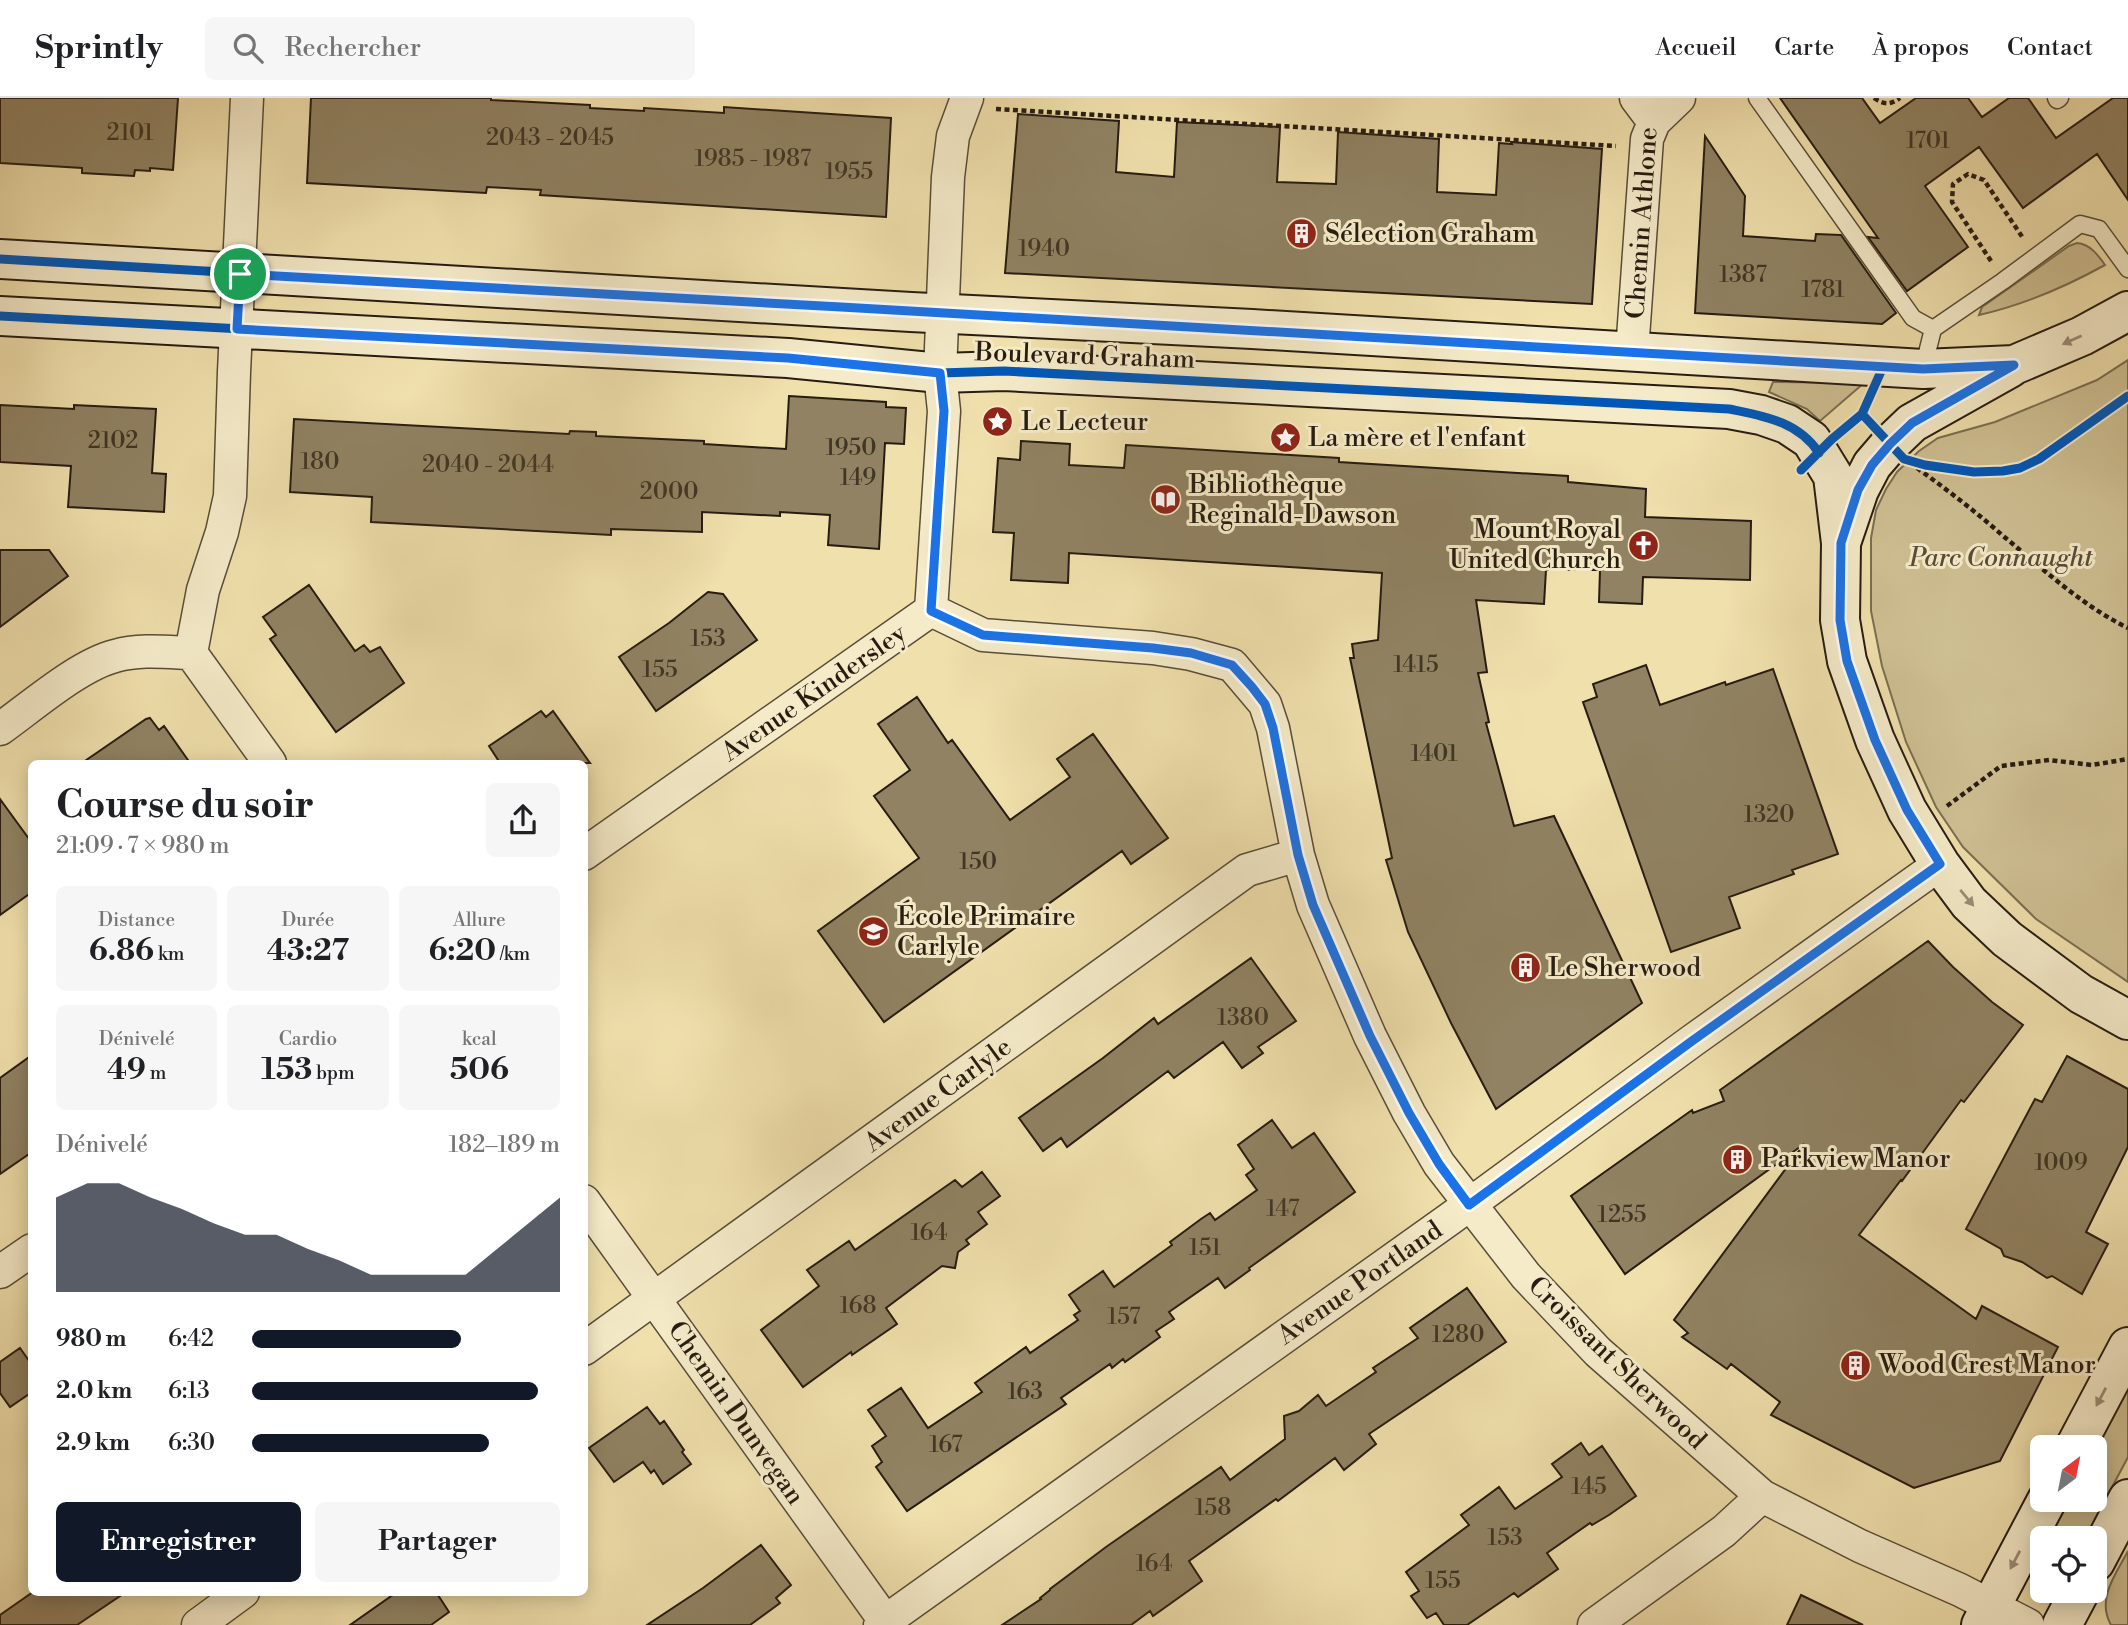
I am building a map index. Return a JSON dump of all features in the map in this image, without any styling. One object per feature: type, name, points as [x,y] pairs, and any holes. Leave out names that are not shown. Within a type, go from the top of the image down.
[{"type":"street","points":[[247,98],[230,496],[222,532],[203,590],[191,653],[268,760]]},
{"type":"street","points":[[1645,110],[1679,98]]},
{"type":"street","name":"Avenue Kindersley","points":[[588,851],[931,611],[944,411],[940,373],[941,314],[948,177],[953,136],[975,103]]},
{"type":"street","name":"Chemin Athlone","points":[[1632,352],[1647,139],[1645,110]]},
{"type":"street","name":"Boulevard Graham","points":[[0,259],[1923,369],[2014,365],[2081,337],[2128,311]]},
{"type":"street","name":"Boulevard Graham","points":[[0,316],[788,358],[940,373],[1004,371],[1729,409],[1761,415],[1787,424],[1811,440],[1833,476],[1841,543]]},
{"type":"street","points":[[2014,365],[1912,423],[1897,452],[1872,465],[1858,490],[1841,543],[1840,620],[1847,661],[1875,740],[1907,810],[1940,864],[1969,902],[2007,939],[2081,995],[2128,1020]]},
{"type":"street","name":"Croissant Sherwood","points":[[931,611],[983,635],[1153,648],[1191,653],[1232,665],[1265,704],[1273,728],[1298,855],[1313,905],[1370,1036],[1439,1164],[1526,1276],[1598,1352],[1762,1496],[1986,1615],[2028,1625]]},
{"type":"street","points":[[0,729],[83,670],[114,656],[145,652],[191,653]]},
{"type":"street","name":"Avenue Carlyle","points":[[588,1346],[1247,870],[1298,855]]},
{"type":"street","name":"Avenue Portland","points":[[884,1624],[1940,864]]},
{"type":"street","name":"Chemin Dunvegan","points":[[588,1207],[884,1624]]},
{"type":"street","points":[[0,1272],[28,1253]]},
{"type":"street","points":[[2081,1435],[2128,1347]]},
{"type":"street","points":[[1594,1625],[1724,1531],[1762,1496]]},
{"type":"street","points":[[2107,1539],[2128,1499]]},
{"type":"street","points":[[1986,1615],[2041,1512]]},
{"type":"street","points":[[198,1625],[238,1596]]},
{"type":"street","points":[[2062,1625],[2074,1603]]},
{"type":"lane","points":[[1757,98],[1913,318],[1933,329]]},
{"type":"lane","points":[[1923,369],[1933,329],[2080,224],[2099,229],[2128,269]]},
{"type":"path","points":[[1874,98],[1886,104],[1893,104],[1900,98]]},
{"type":"path","points":[[975,103],[1617,146]]},
{"type":"path","points":[[1991,262],[1952,202],[1953,184],[1968,174],[1984,180],[2024,238]]},
{"type":"path","points":[[1897,452],[1926,465]]},
{"type":"path","points":[[1897,452],[2104,616],[2128,628]]},
{"type":"path","points":[[1936,813],[2001,766],[2049,760],[2092,765],[2128,759]]},
{"type":"green space","points":[[2077,243],[2090,248],[2105,265],[2044,294],[1979,315],[1982,307]]},
{"type":"green space","name":"Parc Connaught","points":[[2128,360],[2128,982],[2036,919],[1963,847],[1936,807],[1906,742],[1882,666],[1871,611],[1871,538],[1876,510],[1886,489],[1897,472],[1919,451],[1938,438],[1995,422],[2097,380]]},
{"type":"green space","points":[[1773,382],[1864,383],[1820,421],[1807,409],[1769,392]]},
{"type":"green space","points":[[2128,1388],[2128,1457],[2107,1497],[2107,1435],[2103,1435]]},
{"type":"green space","points":[[2062,1512],[2099,1512],[2091,1526],[2055,1526]]},
{"type":"green space","points":[[2128,1551],[2128,1625],[2111,1625],[2107,1615],[2107,1596],[2113,1578]]},
{"type":"building","points":[[0,98],[178,98],[173,170],[135,170],[134,176],[82,173],[82,168],[0,163]]},
{"type":"building","points":[[311,98],[491,98],[644,111],[644,108],[724,113],[724,107],[891,118],[886,217],[540,195],[541,190],[487,187],[486,193],[307,183]]},
{"type":"building","points":[[1780,98],[1862,98],[1880,123],[1916,98],[1968,98],[1982,117],[2009,98],[2028,98],[2056,138],[2113,98],[2128,98],[2128,200],[2097,154],[2023,208],[1979,147],[1925,186],[1968,247],[1907,291],[1868,237],[1878,238]]},
{"type":"building","name":"Sélection Graham","points":[[1018,114],[1119,121],[1116,172],[1174,177],[1177,122],[1280,127],[1277,182],[1336,184],[1338,132],[1439,139],[1437,192],[1496,195],[1499,143],[1602,149],[1592,304],[1005,273]]},
{"type":"building","points":[[1705,136],[1745,196],[1743,236],[1815,241],[1816,234],[1841,235],[1896,313],[1882,324],[1695,313]]},
{"type":"building","points":[[789,396],[886,402],[886,407],[906,408],[904,444],[885,443],[879,549],[828,545],[830,515],[780,512],[780,516],[702,512],[702,532],[611,529],[611,535],[371,522],[372,497],[290,492],[294,419],[569,434],[570,431],[596,432],[596,436],[704,441],[704,444],[786,449]]},
{"type":"building","points":[[0,405],[74,409],[74,405],[156,409],[152,473],[166,474],[164,512],[68,507],[71,466],[0,462]]},
{"type":"building","points":[[1021,441],[1070,444],[1069,465],[1124,468],[1126,445],[1568,476],[1568,482],[1646,489],[1645,517],[1751,521],[1750,580],[1643,577],[1642,604],[1599,602],[1600,570],[1546,570],[1544,604],[1476,600],[1487,672],[1478,673],[1489,722],[1486,723],[1514,826],[1554,816],[1642,1003],[1496,1109],[1408,932],[1386,860],[1392,858],[1350,658],[1354,658],[1352,644],[1378,640],[1382,573],[1069,553],[1068,583],[1011,580],[1014,533],[993,532],[998,458],[1020,460]]},
{"type":"building","points":[[0,550],[49,550],[68,576],[0,627]]},
{"type":"building","points":[[309,585],[355,651],[364,645],[370,652],[380,647],[404,683],[336,732],[270,639],[276,635],[263,617]]},
{"type":"building","points":[[708,592],[723,594],[757,640],[656,711],[619,657]]},
{"type":"building","points":[[1646,665],[1660,705],[1725,682],[1726,685],[1773,669],[1838,854],[1792,870],[1794,874],[1729,897],[1740,928],[1671,952],[1583,702],[1597,697],[1593,684]]},
{"type":"building","name":"École Primaire Carlyle","points":[[917,697],[948,743],[952,740],[1010,820],[1070,777],[1057,759],[1093,734],[1168,838],[1131,864],[1122,851],[884,1022],[818,931],[919,858],[874,796],[910,770],[878,724]]},
{"type":"building","points":[[541,711],[546,717],[553,711],[588,760],[498,760],[489,746]]},
{"type":"building","points":[[150,718],[159,730],[164,726],[188,760],[86,760]]},
{"type":"building","points":[[0,799],[28,838],[28,895],[0,915]]},
{"type":"building","points":[[1928,941],[1992,1002],[2023,1025],[1964,1102],[1961,1100],[1859,1235],[1976,1319],[1982,1306],[2058,1347],[2000,1461],[1914,1488],[1771,1415],[1780,1402],[1731,1364],[1727,1369],[1682,1337],[1688,1333],[1674,1320],[1804,1144],[1625,1274],[1571,1196],[1692,1110],[1693,1113],[1724,1101],[1720,1090]]},
{"type":"building","points":[[1251,958],[1296,1021],[1258,1047],[1263,1053],[1242,1068],[1223,1042],[1174,1078],[1168,1071],[1067,1147],[1061,1138],[1043,1151],[1019,1118],[1154,1018],[1158,1024]]},
{"type":"building","points":[[2067,1056],[2128,1089],[2128,1147],[2086,1232],[2108,1244],[2082,1294],[2052,1276],[2047,1278],[2022,1262],[2004,1256],[2001,1249],[1966,1229],[2035,1099],[2042,1102]]},
{"type":"building","points":[[28,1058],[28,1155],[0,1174],[0,1078]]},
{"type":"building","points":[[1272,1120],[1292,1148],[1314,1133],[1355,1192],[1225,1288],[1218,1278],[1169,1312],[1174,1319],[1156,1331],[1160,1337],[1125,1362],[1123,1359],[1112,1368],[1110,1364],[1061,1398],[1066,1404],[907,1511],[876,1467],[882,1462],[872,1446],[886,1436],[868,1410],[901,1388],[928,1428],[982,1392],[975,1383],[1026,1347],[1030,1353],[1078,1320],[1074,1315],[1080,1311],[1069,1295],[1103,1271],[1114,1287],[1172,1245],[1170,1242],[1201,1219],[1210,1213],[1215,1220],[1257,1190],[1246,1175],[1254,1169],[1238,1145]]},
{"type":"building","points":[[982,1172],[1000,1196],[978,1212],[987,1224],[966,1240],[969,1244],[958,1252],[955,1268],[942,1266],[886,1308],[897,1324],[852,1355],[851,1352],[803,1387],[761,1330],[819,1286],[807,1270],[849,1241],[855,1250],[955,1180],[962,1187]]},
{"type":"building","points":[[1467,1288],[1506,1342],[1369,1434],[1376,1444],[1344,1470],[1335,1458],[1278,1501],[1276,1499],[1189,1561],[1202,1581],[1153,1616],[1150,1611],[1131,1625],[1002,1625],[1041,1599],[1050,1589],[1106,1547],[1221,1467],[1230,1480],[1285,1439],[1284,1416],[1299,1411],[1318,1395],[1326,1406],[1376,1372],[1373,1368],[1418,1338],[1410,1328]]},
{"type":"building","points":[[20,1348],[28,1359],[28,1395],[10,1407],[0,1393],[0,1362]]},
{"type":"building","points":[[647,1407],[660,1424],[664,1421],[691,1464],[663,1484],[654,1470],[651,1473],[643,1462],[614,1482],[589,1448]]},
{"type":"building","points":[[1581,1443],[1589,1455],[1602,1446],[1636,1496],[1547,1553],[1558,1569],[1518,1597],[1514,1593],[1467,1625],[1444,1625],[1436,1613],[1427,1618],[1411,1596],[1419,1591],[1406,1572],[1469,1525],[1461,1515],[1499,1487],[1515,1509],[1562,1477],[1552,1464]]},
{"type":"building","points":[[761,1545],[791,1585],[776,1598],[780,1603],[750,1625],[647,1625],[703,1588]]},
{"type":"building","points":[[28,1595],[120,1596],[77,1625],[0,1625],[0,1615]]},
{"type":"building","points":[[1801,1595],[1863,1625],[1787,1625]]},
{"type":"building","points":[[391,1596],[439,1596],[449,1612],[431,1625],[350,1625]]},
{"type":"cycle path","points":[[0,259],[1883,367],[1862,414]]},
{"type":"cycle path","points":[[0,316],[788,358],[940,373],[1004,371],[1729,409],[1767,418],[1790,427],[1810,442],[1819,453]]},
{"type":"cycle path","points":[[1801,470],[1862,414],[1904,459],[1974,472],[2020,468],[2039,459],[2128,396]]},
{"type":"place","name":"Sélection Graham","points":[[1302,234]]},
{"type":"place","name":"Le Lecteur","points":[[998,422]]},
{"type":"place","name":"La mère et l'enfant","points":[[1285,438]]},
{"type":"place","name":"Bibliothèque Reginald-Dawson","points":[[1166,500]]},
{"type":"place","name":"Mount Royal United Church","points":[[1644,545]]},
{"type":"place","name":"École Primaire Carlyle","points":[[874,932]]},
{"type":"place","name":"Le Sherwood","points":[[1525,968]]},
{"type":"place","name":"Parkview Manor","points":[[1738,1159]]},
{"type":"place","name":"Wood Crest Manor","points":[[1856,1365]]},
{"type":"route","points":[[240,274],[1252,329],[1923,369],[2014,365],[1912,423],[1890,444],[1872,465],[1858,490],[1841,543],[1840,620],[1847,661],[1875,740],[1907,810],[1940,864],[1469,1205],[1439,1164],[1409,1113],[1370,1036],[1313,905],[1298,855],[1273,728],[1265,704],[1252,687],[1232,665],[1191,653],[983,635],[931,611],[944,411],[940,373],[788,358],[237,329],[240,274]]}]
